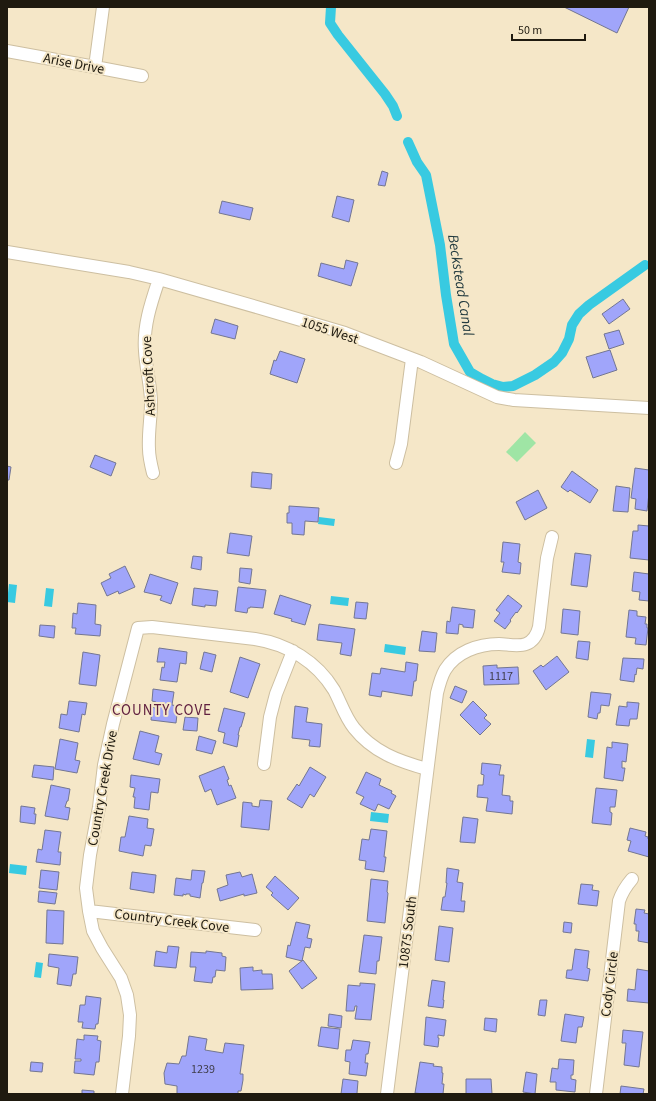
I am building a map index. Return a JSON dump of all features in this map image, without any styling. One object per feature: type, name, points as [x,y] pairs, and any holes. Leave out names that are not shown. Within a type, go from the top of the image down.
[{"type":"street","points":[[95,67],[104,7]]},
{"type":"street","name":"Arise Drive","points":[[7,51],[142,76]]},
{"type":"street","name":"1055 West","points":[[7,252],[129,272],[345,333],[412,359],[497,396],[514,400],[649,408]]},
{"type":"street","name":"Ashcroft Cove","points":[[153,473],[149,449],[151,400],[145,357],[145,333],[148,315],[159,280]]},
{"type":"street","points":[[396,463],[401,444],[412,359]]},
{"type":"street","name":"10875 South","points":[[387,1094],[427,769],[437,693],[440,681],[445,669],[453,660],[474,647],[486,644],[522,645],[532,641],[539,627],[547,558],[552,537]]},
{"type":"street","name":"Country Creek Drive","points":[[122,1094],[129,1036],[130,1015],[127,995],[121,978],[93,931],[86,888],[104,765],[138,628],[152,627],[269,641],[281,645],[307,660],[319,670],[328,680],[354,728],[375,748],[402,762],[427,769]]},
{"type":"street","points":[[264,764],[272,709],[276,694],[293,651]]},
{"type":"street","name":"Cody Circle","points":[[596,1094],[619,901],[626,885],[632,879]]},
{"type":"street","name":"Country Creek Cove","points":[[89,911],[255,930]]},
{"type":"green space","points":[[525,432],[536,443],[517,462],[506,452]]},
{"type":"water","points":[[319,517],[335,519],[334,526],[318,524]]},
{"type":"water","points":[[9,584],[17,585],[15,603],[7,602]]},
{"type":"water","points":[[46,588],[54,589],[52,607],[44,606]]},
{"type":"water","points":[[331,596],[349,598],[348,606],[330,604]]},
{"type":"water","points":[[385,644],[406,647],[405,655],[384,652]]},
{"type":"water","points":[[587,739],[595,740],[593,758],[585,757]]},
{"type":"water","points":[[371,812],[389,814],[388,823],[370,821]]},
{"type":"water","points":[[10,864],[27,866],[26,875],[9,873]]},
{"type":"water","points":[[36,962],[43,963],[41,978],[34,977]]},
{"type":"building","points":[[564,7],[629,7],[617,33]]},
{"type":"building","points":[[382,171],[388,173],[385,186],[378,185]]},
{"type":"building","points":[[337,196],[354,200],[349,222],[332,217]]},
{"type":"building","points":[[222,201],[253,208],[250,220],[219,213]]},
{"type":"building","points":[[346,260],[358,263],[351,286],[318,276],[321,263],[344,269]]},
{"type":"building","points":[[623,299],[630,309],[609,324],[602,314]]},
{"type":"building","points":[[215,319],[238,326],[235,339],[211,333]]},
{"type":"building","points":[[619,330],[624,344],[609,349],[604,334]]},
{"type":"building","points":[[610,350],[617,370],[593,378],[586,357]]},
{"type":"building","points":[[280,351],[305,359],[297,383],[270,374],[274,360],[276,361]]},
{"type":"building","points":[[95,455],[116,463],[111,476],[90,467]]},
{"type":"building","points":[[7,466],[11,467],[9,480],[7,480]]},
{"type":"building","points":[[635,468],[649,470],[647,511],[635,509],[636,499],[631,498]]},
{"type":"building","points":[[572,471],[598,490],[590,503],[570,490],[568,492],[561,487]]},
{"type":"building","points":[[252,472],[272,474],[271,489],[251,487]]},
{"type":"building","points":[[616,486],[630,488],[628,512],[613,511]]},
{"type":"building","points":[[538,490],[547,508],[525,520],[516,502]]},
{"type":"building","points":[[289,506],[319,508],[318,522],[305,521],[304,535],[292,534],[292,523],[287,523]]},
{"type":"building","points":[[638,525],[649,526],[649,560],[630,558],[633,531],[638,531]]},
{"type":"building","points":[[230,533],[252,536],[249,556],[227,553]]},
{"type":"building","points":[[503,542],[520,544],[518,562],[521,563],[520,574],[502,572],[504,562],[501,562]]},
{"type":"building","points":[[575,553],[591,555],[587,587],[571,585]]},
{"type":"building","points":[[193,556],[202,557],[201,570],[191,568]]},
{"type":"building","points":[[125,566],[135,587],[119,594],[118,591],[107,596],[101,583],[111,578],[109,574]]},
{"type":"building","points":[[240,568],[252,569],[250,584],[239,582]]},
{"type":"building","points":[[634,572],[649,574],[649,601],[639,600],[640,592],[632,591]]},
{"type":"building","points":[[150,574],[178,583],[171,604],[160,600],[162,596],[144,592]]},
{"type":"building","points":[[238,587],[266,590],[263,608],[250,607],[248,608],[247,613],[235,611]]},
{"type":"building","points":[[194,588],[218,591],[216,606],[205,605],[205,607],[192,605]]},
{"type":"building","points":[[280,595],[311,605],[305,625],[291,621],[292,619],[274,614]]},
{"type":"building","points":[[508,595],[522,606],[510,620],[511,621],[505,629],[494,621],[500,613],[496,610]]},
{"type":"building","points":[[356,602],[368,603],[366,619],[354,618]]},
{"type":"building","points":[[78,603],[96,605],[95,624],[101,625],[100,636],[75,634],[76,628],[72,628],[73,613],[77,614]]},
{"type":"building","points":[[452,607],[475,610],[473,628],[463,627],[463,625],[459,624],[458,634],[446,633],[447,621],[450,622]]},
{"type":"building","points":[[563,609],[580,611],[578,635],[561,633]]},
{"type":"building","points":[[629,610],[637,611],[637,616],[646,617],[645,624],[647,624],[648,628],[646,645],[635,644],[636,638],[626,637]]},
{"type":"building","points":[[319,624],[355,629],[351,656],[340,654],[342,643],[317,640]]},
{"type":"building","points":[[40,625],[55,626],[54,638],[39,636]]},
{"type":"building","points":[[422,631],[437,633],[435,652],[419,651]]},
{"type":"building","points":[[578,641],[590,642],[588,660],[576,658]]},
{"type":"building","points":[[159,648],[187,652],[186,664],[180,663],[177,682],[160,680],[162,667],[164,668],[165,662],[157,662]]},
{"type":"building","points":[[83,652],[100,655],[96,686],[79,684]]},
{"type":"building","points":[[204,652],[216,655],[212,672],[200,669]]},
{"type":"building","points":[[557,656],[569,672],[546,690],[533,671],[541,665],[543,667]]},
{"type":"building","points":[[240,657],[260,664],[248,698],[230,692]]},
{"type":"building","points":[[623,658],[644,659],[643,669],[637,668],[634,682],[620,680]]},
{"type":"building","points":[[406,662],[418,664],[412,696],[382,691],[381,697],[369,695],[372,673],[380,674],[381,668],[405,672]]},
{"type":"building","points":[[497,665],[497,668],[518,667],[519,684],[484,685],[483,666]]},
{"type":"building","points":[[455,686],[467,691],[462,703],[450,698]]},
{"type":"building","points":[[153,689],[174,692],[172,705],[178,706],[176,723],[151,720],[152,707],[155,708],[156,702],[152,701]]},
{"type":"building","points":[[591,692],[611,694],[609,706],[601,705],[600,713],[598,713],[597,719],[588,717]]},
{"type":"building","points":[[69,701],[87,703],[85,715],[82,714],[79,732],[59,728],[61,714],[67,715]]},
{"type":"building","points":[[473,701],[487,715],[484,718],[491,724],[480,735],[460,715]]},
{"type":"building","points":[[627,702],[639,703],[637,719],[630,719],[629,726],[616,725],[619,706],[627,707]]},
{"type":"building","points":[[295,706],[308,708],[306,722],[322,724],[320,747],[309,746],[310,740],[292,738]]},
{"type":"building","points":[[224,708],[245,713],[238,735],[237,747],[223,743],[225,733],[218,731]]},
{"type":"building","points":[[185,717],[198,718],[197,731],[183,730]]},
{"type":"building","points":[[140,731],[159,736],[155,752],[162,754],[159,765],[133,759]]},
{"type":"building","points":[[199,736],[216,741],[212,754],[196,750]]},
{"type":"building","points":[[60,739],[78,743],[75,760],[80,761],[77,773],[55,769]]},
{"type":"building","points":[[612,742],[628,744],[626,762],[622,761],[622,768],[625,768],[623,781],[604,778],[607,747],[612,748]]},
{"type":"building","points":[[482,763],[501,765],[499,775],[504,775],[502,795],[510,796],[510,801],[513,801],[512,814],[486,811],[488,798],[477,797],[478,785],[483,785],[484,775],[481,774]]},
{"type":"building","points":[[34,765],[54,767],[53,780],[32,777]]},
{"type":"building","points":[[224,766],[229,779],[227,780],[229,786],[231,785],[236,798],[217,805],[211,789],[205,792],[199,776]]},
{"type":"building","points":[[310,767],[326,777],[314,797],[310,794],[302,808],[287,799],[297,784],[299,786]]},
{"type":"building","points":[[366,772],[381,779],[379,785],[392,791],[391,793],[396,796],[389,809],[378,804],[375,811],[360,804],[364,797],[356,793]]},
{"type":"building","points":[[131,775],[160,779],[158,793],[151,792],[149,810],[134,808],[135,797],[133,797],[135,788],[130,787]]},
{"type":"building","points":[[51,785],[70,789],[68,801],[65,807],[70,808],[68,820],[45,816]]},
{"type":"building","points":[[596,788],[617,790],[615,807],[610,807],[610,812],[612,813],[611,825],[592,823]]},
{"type":"building","points":[[260,800],[272,801],[269,830],[241,827],[243,802],[252,803],[252,806],[259,807]]},
{"type":"building","points":[[21,806],[35,808],[35,824],[20,822]]},
{"type":"building","points":[[129,816],[148,819],[147,828],[154,829],[151,846],[145,845],[143,856],[119,851],[121,837],[125,837]]},
{"type":"building","points":[[463,817],[478,819],[475,843],[460,842]]},
{"type":"building","points":[[630,828],[646,832],[645,836],[649,839],[649,857],[628,851],[631,841],[627,840]]},
{"type":"building","points":[[371,829],[387,831],[384,872],[365,869],[366,861],[359,860],[362,839],[369,840]]},
{"type":"building","points":[[45,830],[61,832],[58,852],[61,852],[60,865],[36,862],[38,849],[42,850]]},
{"type":"building","points":[[447,868],[459,870],[457,882],[463,883],[461,901],[465,901],[464,912],[441,910],[447,883]]},
{"type":"building","points":[[41,870],[59,872],[57,890],[39,888]]},
{"type":"building","points":[[192,870],[205,871],[200,898],[190,896],[190,894],[183,894],[183,896],[174,895],[176,878],[191,880]]},
{"type":"building","points":[[132,872],[156,875],[154,893],[130,889]]},
{"type":"building","points":[[240,872],[242,877],[252,874],[257,893],[244,896],[244,894],[220,901],[217,889],[228,885],[226,875]]},
{"type":"building","points":[[275,876],[299,898],[288,910],[271,895],[273,893],[266,887]]},
{"type":"building","points":[[371,879],[388,881],[385,923],[367,921]]},
{"type":"building","points":[[581,884],[593,885],[592,890],[599,891],[597,906],[578,904]]},
{"type":"building","points":[[39,891],[57,893],[55,904],[38,902]]},
{"type":"building","points":[[636,909],[645,910],[644,913],[649,914],[649,943],[638,941],[639,931],[636,931],[636,924],[634,924]]},
{"type":"building","points":[[47,910],[64,911],[63,944],[46,943]]},
{"type":"building","points":[[296,922],[310,925],[307,938],[312,939],[310,948],[305,947],[302,961],[286,957],[288,945],[290,946]]},
{"type":"building","points":[[564,922],[572,923],[571,933],[563,932]]},
{"type":"building","points":[[439,926],[453,928],[449,962],[435,960]]},
{"type":"building","points":[[364,935],[382,937],[376,974],[359,972]]},
{"type":"building","points":[[168,946],[179,947],[176,968],[154,966],[156,951],[167,953]]},
{"type":"building","points":[[575,949],[589,951],[587,968],[590,969],[588,981],[566,978],[567,970],[572,970]]},
{"type":"building","points":[[206,951],[222,953],[222,956],[226,957],[225,971],[216,970],[212,983],[194,981],[196,967],[190,967],[191,952],[206,953]]},
{"type":"building","points":[[49,954],[78,957],[76,974],[73,974],[71,986],[57,984],[59,968],[48,966]]},
{"type":"building","points":[[303,960],[317,978],[302,989],[289,971]]},
{"type":"building","points":[[253,967],[253,971],[262,970],[262,974],[272,974],[273,989],[241,990],[240,968]]},
{"type":"building","points":[[637,969],[649,971],[649,1003],[627,1001],[628,989],[635,990]]},
{"type":"building","points":[[432,980],[445,982],[443,1008],[428,1006]]},
{"type":"building","points":[[360,983],[375,984],[371,1020],[355,1019],[357,1006],[355,1006],[354,1011],[346,1011],[348,985],[360,986]]},
{"type":"building","points":[[86,996],[101,998],[98,1024],[96,1024],[95,1029],[82,1028],[83,1022],[78,1022],[80,1005],[85,1005]]},
{"type":"building","points":[[540,1000],[547,1000],[545,1016],[538,1015]]},
{"type":"building","points":[[329,1014],[342,1016],[341,1028],[328,1026]]},
{"type":"building","points":[[565,1014],[584,1017],[582,1027],[578,1027],[576,1043],[561,1041]]},
{"type":"building","points":[[426,1017],[446,1020],[444,1036],[438,1035],[438,1047],[424,1045]]},
{"type":"building","points":[[485,1018],[497,1019],[496,1032],[484,1030]]},
{"type":"building","points":[[321,1027],[340,1029],[338,1049],[318,1046]]},
{"type":"building","points":[[623,1030],[643,1032],[639,1067],[624,1065],[626,1043],[622,1043]]},
{"type":"building","points":[[84,1035],[98,1036],[97,1040],[101,1041],[99,1062],[96,1062],[94,1075],[74,1073],[75,1061],[81,1061],[81,1059],[75,1059],[77,1039],[84,1040]]},
{"type":"building","points":[[189,1036],[207,1039],[205,1050],[223,1053],[225,1043],[244,1045],[240,1074],[243,1074],[243,1080],[241,1091],[238,1091],[238,1094],[177,1094],[177,1086],[165,1084],[164,1073],[167,1063],[179,1064],[182,1056],[186,1056]]},
{"type":"building","points":[[353,1040],[370,1042],[368,1054],[366,1054],[365,1063],[368,1063],[366,1076],[349,1074],[350,1062],[345,1061],[346,1050],[351,1050]]},
{"type":"building","points":[[559,1059],[574,1060],[573,1075],[571,1075],[571,1079],[576,1080],[575,1092],[556,1090],[556,1082],[550,1082],[552,1068],[558,1069]]},
{"type":"building","points":[[31,1062],[43,1063],[42,1072],[30,1071]]},
{"type":"building","points":[[420,1062],[442,1067],[442,1084],[444,1084],[443,1094],[415,1093]]},
{"type":"building","points":[[526,1072],[537,1074],[535,1094],[523,1092]]},
{"type":"building","points":[[343,1079],[358,1081],[358,1094],[341,1094]]},
{"type":"building","points":[[466,1079],[491,1079],[492,1094],[466,1094]]},
{"type":"building","points":[[621,1086],[644,1089],[643,1094],[620,1094]]},
{"type":"building","points":[[82,1090],[94,1091],[94,1094],[82,1094]]},
{"type":"waterway","name":"Beckstead Canal","points":[[331,7],[330,23],[385,94],[393,106],[397,116]]},
{"type":"waterway","name":"Beckstead Canal","points":[[408,142],[417,162],[426,175],[440,245],[454,344],[470,372],[482,379],[503,387],[513,386],[535,375],[554,362],[562,353],[569,339],[572,325],[579,314],[589,305],[645,265]]},
{"type":"district","name":"COUNTY COVE","points":[[162,710]]}]
